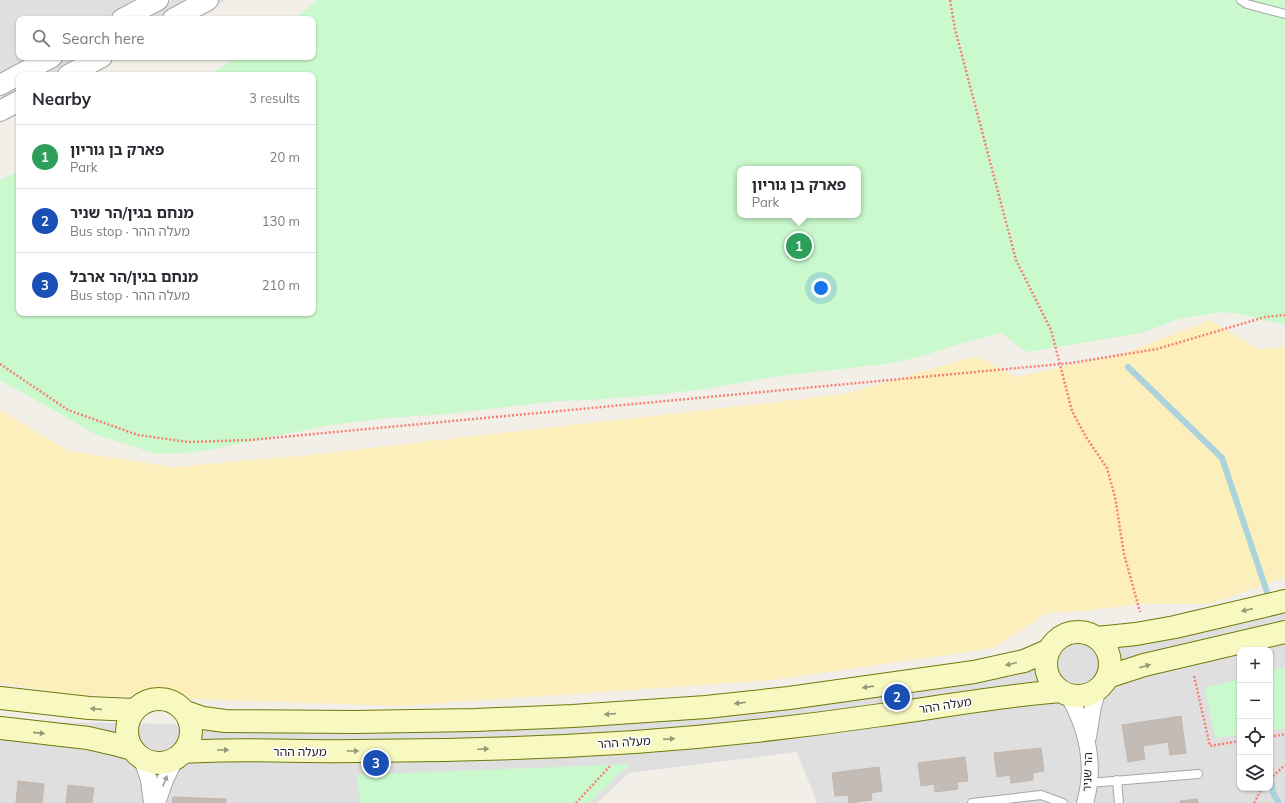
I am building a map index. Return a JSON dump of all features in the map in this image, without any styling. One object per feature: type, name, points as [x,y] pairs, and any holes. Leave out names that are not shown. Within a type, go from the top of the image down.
[{"type":"main road","points":[[1097,638],[1146,632],[1183,625],[1285,601]]},
{"type":"main road","points":[[1103,683],[1110,669],[1110,660],[1104,645],[1097,638],[1089,633],[1079,631],[1069,632],[1060,636],[1053,643],[1047,652],[1045,662],[1046,672],[1050,682],[1064,693],[1076,696],[1085,695],[1103,683],[1144,666],[1285,632]]},
{"type":"main road","points":[[137,754],[128,740],[127,729],[129,719],[134,710],[151,700],[160,699],[170,701],[186,712],[203,718],[225,721],[355,722],[475,720],[572,716],[706,707],[789,698],[974,672],[1024,661],[1047,652]]},
{"type":"main road","name":"מעלה ההר","points":[[180,756],[224,750],[355,751],[469,749],[574,746],[709,737],[793,727],[1017,695],[1064,693]]},
{"type":"main road","points":[[0,698],[89,708],[134,710]]},
{"type":"main road","points":[[0,728],[88,738],[114,744],[137,754],[150,762],[158,764],[166,763],[180,756],[189,745],[192,728],[186,712]]},
{"type":"street","points":[[128,16],[158,0]]},
{"type":"street","points":[[179,16],[208,0]]},
{"type":"street","points":[[24,72],[46,60]]},
{"type":"street","points":[[74,72],[96,60]]},
{"type":"street","points":[[0,85],[16,76]]},
{"type":"street","points":[[0,111],[16,103]]},
{"type":"street","name":"הר שניר","points":[[1087,740],[1090,723],[1103,683]]},
{"type":"street","name":"הר שניר","points":[[1064,693],[1080,717],[1087,740],[1089,783],[1085,803]]},
{"type":"street","points":[[137,754],[149,780],[152,803]]},
{"type":"street","points":[[157,803],[165,780],[180,756]]},
{"type":"lane","points":[[1241,0],[1247,4],[1285,14]]},
{"type":"lane","points":[[1089,783],[1198,774]]},
{"type":"lane","points":[[1117,780],[1119,803]]},
{"type":"lane","points":[[972,803],[1042,794],[1063,803]]},
{"type":"path","points":[[950,0],[956,29],[1016,260],[1051,330],[1072,411],[1086,437],[1108,468],[1116,497],[1124,554],[1146,632]]},
{"type":"path","points":[[0,364],[68,410],[138,435],[188,442],[250,440],[1061,364],[1157,349],[1265,317],[1285,315]]},
{"type":"path","points":[[1193,673],[1210,746],[1237,742]]},
{"type":"path","points":[[1273,736],[1285,734]]},
{"type":"path","points":[[576,803],[612,765]]},
{"type":"path","points":[[1273,776],[1285,766]]},
{"type":"path","points":[[1254,803],[1260,791]]},
{"type":"shaded area","points":[[0,0],[226,0],[195,16],[16,16],[16,60],[111,60],[88,72],[16,72],[16,110],[0,118]]},
{"type":"shaded area","points":[[1285,599],[1285,803],[817,803],[797,752],[629,773],[597,803],[0,803],[0,717],[31,722],[338,726],[860,684]]},
{"type":"sand","points":[[1210,320],[1258,349],[1285,347],[1285,577],[1210,604],[1142,604],[1084,611],[1048,613],[994,648],[773,680],[399,706],[73,695],[0,683],[0,410],[69,451],[173,467],[299,456],[845,394],[976,356],[1017,377],[1125,353]]},
{"type":"green space","points":[[318,0],[1285,0],[1285,324],[1240,314],[1221,312],[1179,319],[1141,333],[1027,352],[1001,333],[959,344],[919,357],[885,364],[771,377],[712,388],[654,395],[558,401],[446,414],[388,418],[330,425],[209,450],[157,454],[97,435],[0,380],[0,180],[16,172],[16,316],[316,316],[316,72],[214,72],[233,60],[316,60],[316,16],[298,16]]},
{"type":"green space","points":[[1285,667],[1285,728],[1273,730],[1273,683],[1273,670]]},
{"type":"green space","points":[[1237,680],[1237,734],[1215,738],[1205,688]]},
{"type":"green space","points":[[629,764],[590,803],[361,803],[356,775]]},
{"type":"building","points":[[1181,716],[1186,753],[1170,755],[1168,742],[1143,746],[1145,759],[1128,762],[1122,725]]},
{"type":"building","points":[[1041,748],[1044,771],[1033,773],[1033,780],[1011,783],[1010,775],[997,777],[994,753]]},
{"type":"building","points":[[965,757],[968,781],[957,782],[958,789],[935,792],[934,784],[921,786],[918,763]]},
{"type":"building","points":[[879,767],[882,791],[871,793],[872,800],[849,803],[848,795],[835,796],[832,773]]},
{"type":"building","points":[[18,781],[44,784],[42,803],[16,803]]},
{"type":"building","points":[[68,785],[94,788],[92,803],[66,803]]},
{"type":"building","points":[[173,797],[226,799],[226,803],[172,803]]},
{"type":"building","points":[[1197,799],[1198,803],[1180,803],[1180,801]]},
{"type":"waterway","points":[[1128,367],[1222,458],[1267,592]]},
{"type":"waterway","points":[[1273,791],[1279,803]]},
{"type":"place","name":"פארק בן גוריון","points":[[799,246]]},
{"type":"place","name":"מנחם בגין/הר שניר","points":[[897,697]]},
{"type":"place","name":"מנחם בגין/הר ארבל","points":[[376,763]]}]
